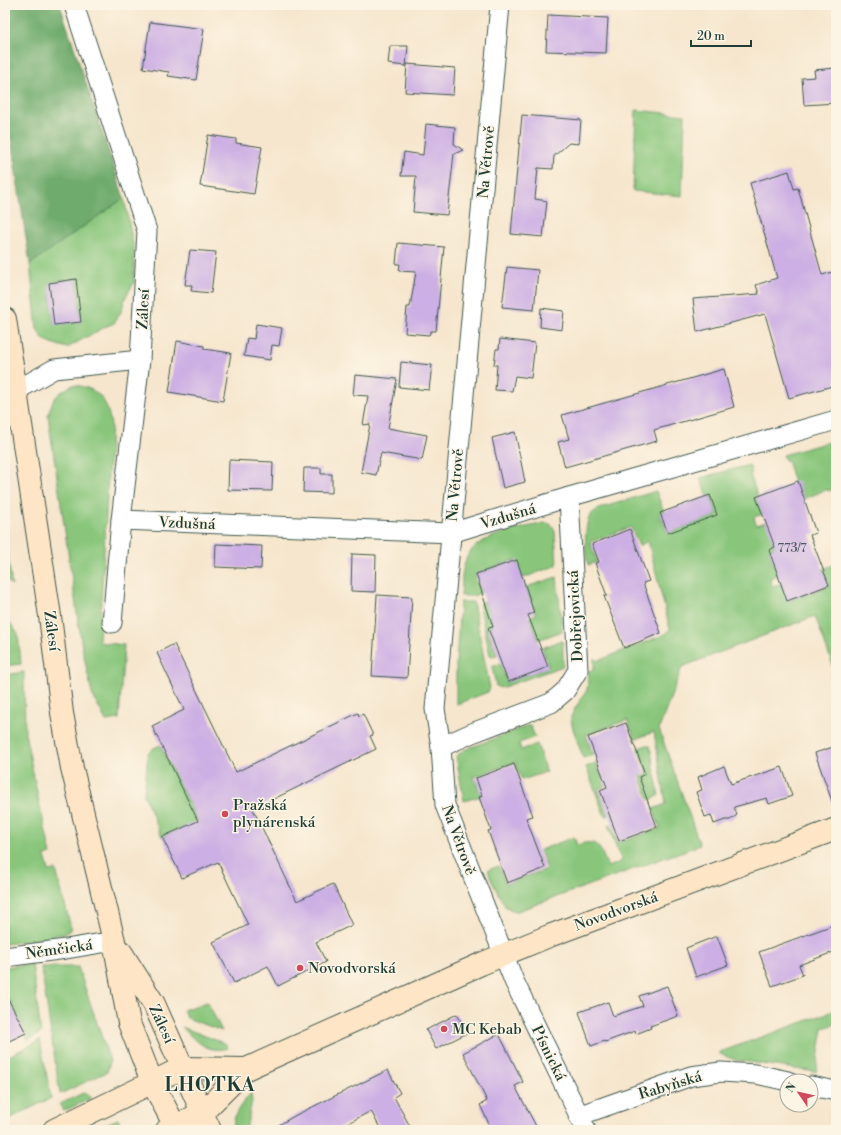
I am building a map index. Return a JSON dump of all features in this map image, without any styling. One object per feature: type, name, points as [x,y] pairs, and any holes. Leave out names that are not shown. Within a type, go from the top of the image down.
[{"type":"main road","name":"Zálesí","points":[[5,319],[10,394],[50,616],[65,733],[72,768],[114,941],[129,1023],[152,1082],[173,1129]]},
{"type":"main road","name":"Novodvorská","points":[[54,1130],[182,1068],[246,1068],[504,954],[836,829]]},
{"type":"main road","name":"Zálesí","points":[[114,941],[154,1004],[206,1122]]},
{"type":"main road","name":"Novodvorská","points":[[173,1129],[206,1122],[246,1068]]},
{"type":"street","name":"Zálesí","points":[[74,5],[147,231],[140,360],[121,520],[112,623]]},
{"type":"street","name":"Na Větrově","points":[[500,5],[435,709],[441,747],[445,805],[504,954]]},
{"type":"street","points":[[10,394],[54,369],[140,360]]},
{"type":"street","name":"Vzdušná","points":[[121,520],[451,533],[569,497],[836,420]]},
{"type":"street","name":"Dobřejovická","points":[[441,747],[472,733],[550,703],[565,691],[578,670],[569,497]]},
{"type":"street","name":"Němčická","points":[[5,957],[114,941]]},
{"type":"street","name":"Písnická","points":[[504,954],[514,981],[582,1123]]},
{"type":"street","name":"Rabyňská","points":[[582,1123],[691,1076],[721,1072],[756,1074],[779,1079]]},
{"type":"street","points":[[819,1088],[836,1091]]},
{"type":"green space","points":[[5,5],[60,5],[124,198],[30,264],[5,100]]},
{"type":"green space","points":[[636,110],[685,115],[682,196],[633,191]]},
{"type":"green space","points":[[124,198],[134,248],[134,283],[126,296],[121,312],[114,323],[67,348],[43,339],[37,329],[30,264]],"holes":[[[76,279],[81,322],[54,325],[49,283]]]},
{"type":"green space","points":[[73,385],[90,389],[101,397],[107,409],[111,425],[99,642],[124,645],[119,719],[106,721],[92,694],[82,647],[48,416],[53,400]]},
{"type":"green space","points":[[836,440],[836,491],[825,490],[804,499],[798,482],[794,483],[787,460],[785,460],[783,455]]},
{"type":"green space","points":[[749,465],[752,473],[750,474],[763,514],[754,517],[756,525],[766,522],[775,547],[769,550],[778,575],[770,578],[772,586],[781,584],[788,601],[829,586],[823,569],[836,564],[836,608],[834,609],[836,614],[836,674],[815,616],[682,667],[659,729],[700,845],[515,912],[505,906],[491,880],[488,870],[499,866],[506,884],[547,869],[540,850],[574,837],[577,845],[585,843],[595,844],[601,850],[608,867],[622,861],[608,826],[611,825],[618,843],[660,828],[653,809],[666,804],[654,732],[635,739],[627,720],[586,735],[593,755],[583,758],[572,726],[571,717],[587,690],[589,671],[594,669],[594,658],[597,661],[666,634],[670,629],[648,541],[639,546],[631,527],[590,542],[597,562],[588,565],[586,534],[587,522],[590,516],[601,508],[656,491],[664,512],[660,514],[668,533],[717,515],[710,495],[707,496],[700,478]]},
{"type":"green space","points":[[544,523],[551,525],[555,531],[557,565],[523,578],[516,560],[476,574],[475,575],[481,593],[472,596],[461,596],[464,566],[467,557],[473,549],[480,543],[490,538],[512,530]]},
{"type":"green space","points":[[5,536],[12,586],[5,577]]},
{"type":"green space","points":[[557,577],[562,631],[538,640],[530,617],[536,614],[526,587]]},
{"type":"green space","points":[[485,601],[494,625],[487,628],[497,655],[493,656],[490,655],[480,607],[480,604]]},
{"type":"green space","points":[[460,602],[473,602],[490,688],[488,692],[457,704],[456,664]]},
{"type":"green space","points":[[5,616],[18,634],[21,664],[5,666]]},
{"type":"green space","points":[[560,641],[563,642],[563,666],[501,688],[496,686],[492,667],[500,663],[507,682],[549,667],[542,648]]},
{"type":"green space","points":[[24,672],[25,733],[51,854],[45,856],[49,871],[56,870],[71,928],[68,932],[37,940],[5,944],[5,675]]},
{"type":"green space","points":[[530,725],[535,737],[519,743],[521,750],[537,744],[546,772],[522,780],[515,762],[474,777],[481,796],[464,801],[456,756],[464,750]]},
{"type":"green space","points":[[160,745],[206,838],[186,830],[184,827],[162,837],[144,795],[148,753]]},
{"type":"green space","points":[[647,745],[650,746],[659,796],[649,800],[641,777],[648,775],[638,748]]},
{"type":"green space","points":[[596,763],[605,786],[598,789],[608,816],[605,817],[586,767]]},
{"type":"green space","points":[[32,964],[41,1033],[28,1040],[7,997],[5,998],[5,967]]},
{"type":"green space","points":[[41,967],[78,967],[110,1061],[107,1072],[60,1094]]},
{"type":"green space","points":[[207,1002],[222,1031],[187,1018],[183,1010]]},
{"type":"green space","points":[[836,1010],[836,1024],[823,1028],[816,1072],[735,1060],[720,1054],[720,1052]]},
{"type":"green space","points":[[182,1027],[226,1044],[228,1048],[208,1048],[192,1037]]},
{"type":"green space","points":[[40,1040],[51,1098],[5,1121],[5,1058]]},
{"type":"green space","points":[[83,1093],[92,1098],[64,1111],[60,1104]]},
{"type":"green space","points":[[251,1093],[252,1101],[246,1130],[233,1130],[236,1114],[240,1106]]},
{"type":"green space","points":[[118,1119],[123,1128],[119,1130],[91,1130]]},
{"type":"building","points":[[548,15],[608,18],[606,53],[546,51]]},
{"type":"building","points":[[150,22],[204,29],[196,80],[168,76],[169,72],[143,68]]},
{"type":"building","points":[[390,46],[408,46],[406,66],[388,64]]},
{"type":"building","points":[[407,64],[455,68],[453,95],[405,92]]},
{"type":"building","points":[[836,68],[836,103],[804,105],[802,78],[815,77],[814,70]]},
{"type":"building","points":[[522,115],[581,120],[579,144],[569,143],[554,156],[553,169],[538,168],[535,199],[547,201],[543,237],[511,234]]},
{"type":"building","points":[[426,124],[455,127],[454,144],[463,150],[454,154],[447,215],[413,212],[416,176],[401,176],[404,152],[423,155]]},
{"type":"building","points":[[208,135],[236,139],[236,143],[262,147],[254,194],[200,186]]},
{"type":"building","points":[[789,171],[794,189],[798,188],[822,275],[836,271],[836,385],[789,398],[765,314],[697,332],[693,299],[759,294],[756,285],[777,278],[750,183]]},
{"type":"building","points":[[398,243],[444,247],[436,331],[431,331],[429,335],[405,333],[407,307],[410,307],[416,272],[399,271],[400,264],[396,264]]},
{"type":"building","points":[[190,250],[216,252],[211,293],[191,291],[192,285],[185,285]]},
{"type":"building","points":[[507,267],[538,270],[534,310],[502,307]]},
{"type":"building","points":[[76,279],[81,322],[54,325],[49,283]]},
{"type":"building","points":[[541,308],[564,311],[562,330],[540,327]]},
{"type":"building","points":[[256,324],[282,328],[279,346],[272,345],[270,360],[244,356],[247,338],[254,339]]},
{"type":"building","points":[[500,339],[535,343],[531,378],[515,376],[512,391],[495,390],[497,365],[494,365],[496,349],[499,349]]},
{"type":"building","points":[[177,341],[204,346],[204,349],[231,353],[223,401],[169,392]]},
{"type":"building","points":[[401,362],[432,365],[429,390],[399,387]]},
{"type":"building","points":[[724,369],[734,407],[654,430],[657,441],[565,467],[558,442],[569,439],[562,415]]},
{"type":"building","points":[[355,375],[397,379],[388,428],[427,435],[422,460],[381,453],[376,475],[361,472],[370,424],[363,425],[368,396],[353,395]]},
{"type":"building","points":[[515,432],[525,482],[503,488],[492,438]]},
{"type":"building","points":[[229,460],[273,462],[272,491],[228,490]]},
{"type":"building","points":[[304,468],[321,468],[321,474],[332,474],[332,493],[303,492]]},
{"type":"building","points":[[798,481],[816,533],[810,535],[829,585],[787,601],[769,550],[775,547],[756,497]]},
{"type":"building","points":[[710,495],[717,515],[668,533],[660,513]]},
{"type":"building","points":[[630,529],[649,581],[643,583],[661,633],[624,648],[604,596],[607,596],[595,563],[599,562],[592,544]]},
{"type":"building","points":[[216,544],[262,546],[261,569],[215,567]]},
{"type":"building","points":[[352,554],[376,555],[375,592],[351,591]]},
{"type":"building","points":[[517,560],[534,613],[528,615],[548,667],[508,682],[488,628],[493,627],[476,574]]},
{"type":"building","points":[[377,595],[412,597],[407,678],[372,676]]},
{"type":"building","points":[[174,644],[236,772],[358,713],[359,716],[363,714],[373,735],[370,736],[376,749],[253,809],[297,901],[333,884],[352,925],[316,942],[326,962],[278,986],[268,966],[234,983],[213,942],[248,925],[218,862],[182,878],[162,837],[198,821],[152,726],[184,710],[157,653]]},
{"type":"building","points":[[626,723],[645,774],[639,777],[657,827],[619,841],[600,790],[607,787],[588,737]]},
{"type":"building","points":[[836,746],[836,806],[834,807],[815,753]]},
{"type":"building","points":[[514,764],[533,816],[526,818],[545,868],[507,883],[488,831],[491,830],[479,797],[482,796],[476,778]]},
{"type":"building","points":[[724,766],[731,784],[782,767],[792,796],[769,804],[767,798],[734,807],[737,815],[730,820],[725,820],[714,824],[711,815],[705,817],[696,792],[702,790],[698,777]]},
{"type":"building","points":[[836,924],[836,951],[799,965],[803,975],[772,986],[759,952]]},
{"type":"building","points":[[717,936],[728,965],[696,977],[686,948]]},
{"type":"building","points":[[667,986],[678,1016],[650,1026],[651,1028],[636,1034],[635,1031],[591,1046],[579,1012],[608,1002],[613,1016],[643,1006],[639,996]]},
{"type":"building","points":[[5,993],[26,1033],[5,1043]]},
{"type":"building","points":[[457,1014],[467,1033],[436,1049],[426,1030]]},
{"type":"building","points":[[499,1034],[523,1082],[515,1086],[538,1130],[492,1130],[480,1105],[487,1101],[463,1053]]},
{"type":"building","points":[[388,1070],[400,1093],[394,1097],[412,1130],[381,1130],[371,1111],[335,1130],[270,1130],[296,1115]]},
{"type":"place","name":"Pražská plynárenská","points":[[225,814]]},
{"type":"place","name":"Novodvorská","points":[[300,968]]},
{"type":"place","name":"MC Kebab","points":[[444,1029]]},
{"type":"district","name":"LHOTKA","points":[[210,1084]]}]
